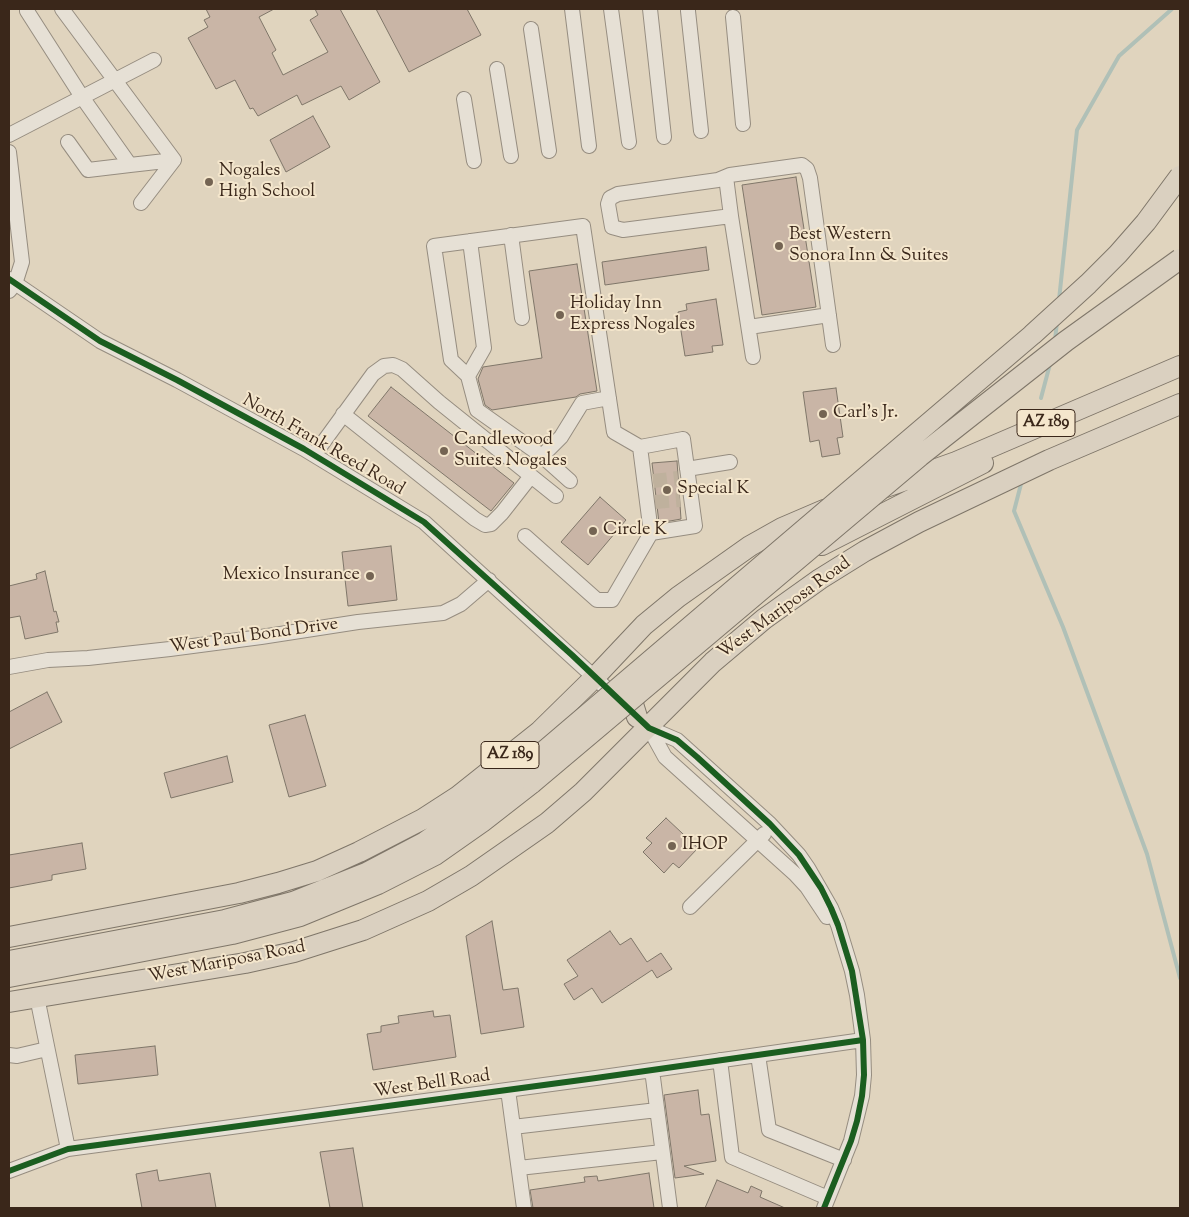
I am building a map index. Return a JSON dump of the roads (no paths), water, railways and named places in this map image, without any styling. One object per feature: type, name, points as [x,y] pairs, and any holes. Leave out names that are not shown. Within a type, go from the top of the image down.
[{"type":"highway","points":[[9,977],[232,934],[300,916],[378,884],[435,855],[482,822],[528,776],[1088,284],[1146,222],[1180,176]]},
{"type":"highway","points":[[9,961],[225,920],[293,902],[366,872],[425,842],[472,809],[528,776],[927,450],[1066,341],[1180,259]]},
{"type":"highway","name":"AZ 189","points":[[9,937],[239,893],[317,871],[359,852],[423,819],[457,797],[540,731],[644,625],[678,597],[750,546],[782,528],[841,503],[960,468],[1074,412],[1180,366]]},
{"type":"highway","name":"West Mariposa Road","points":[[9,1002],[245,963],[294,952],[339,939],[428,901],[472,876],[547,823],[583,792],[643,722],[764,620],[812,585],[865,551],[971,497],[1180,404]]},
{"type":"highway","points":[[643,722],[633,704],[636,688],[643,679],[696,632],[764,580],[794,560],[960,468]]},
{"type":"street","points":[[28,9],[27,11],[82,97],[130,165]]},
{"type":"street","points":[[62,9],[174,160]]},
{"type":"street","points":[[572,9],[589,146]]},
{"type":"street","points":[[611,9],[629,142]]},
{"type":"street","points":[[650,9],[664,137]]},
{"type":"street","points":[[688,11],[701,131]]},
{"type":"street","points":[[733,16],[743,124]]},
{"type":"street","points":[[531,29],[549,152]]},
{"type":"street","points":[[9,135],[154,60]]},
{"type":"street","points":[[497,69],[511,156]]},
{"type":"street","points":[[464,99],[474,161]]},
{"type":"street","points":[[68,142],[88,170],[174,160]]},
{"type":"street","name":"North Frank Reed Road","points":[[9,152],[22,262],[11,284],[100,341],[177,380],[314,455],[424,522],[643,722]]},
{"type":"street","points":[[141,203],[174,160]]},
{"type":"street","points":[[731,216],[623,230],[612,227],[608,204],[610,198],[618,194],[718,180],[726,177],[802,165],[807,169],[810,178],[833,345]]},
{"type":"street","points":[[726,177],[754,357]]},
{"type":"street","points":[[570,481],[542,456],[477,410],[468,376],[452,360],[434,246],[583,226],[614,432],[640,446],[683,439],[686,499],[695,526],[651,533]]},
{"type":"street","points":[[511,235],[522,318]]},
{"type":"street","points":[[468,376],[484,348],[470,241]]},
{"type":"street","points":[[749,328],[829,315]]},
{"type":"street","points":[[314,455],[373,374],[384,366],[393,365],[402,369],[439,402],[556,496]]},
{"type":"street","points":[[542,456],[561,437],[582,403],[609,398]]},
{"type":"street","points":[[343,414],[485,525],[490,524],[502,512],[531,476]]},
{"type":"street","points":[[525,536],[597,600],[612,600],[651,533],[649,481],[640,446]]},
{"type":"street","points":[[685,474],[730,462]]},
{"type":"street","name":"West Paul Bond Drive","points":[[9,667],[48,660],[88,658],[170,649],[358,622],[443,613],[461,604],[489,580]]},
{"type":"street","points":[[643,722],[677,740],[772,827],[798,855],[821,888],[831,908],[847,956],[857,995],[863,1040],[864,1075],[862,1096],[853,1134],[826,1203],[732,1158],[720,1060]]},
{"type":"street","points":[[643,722],[665,757],[790,868],[824,911],[847,956]]},
{"type":"street","points":[[690,907],[772,827]]},
{"type":"street","points":[[38,997],[68,1149]]},
{"type":"street","name":"West Bell Road","points":[[9,1170],[68,1149],[863,1040]]},
{"type":"street","points":[[9,1055],[17,1056],[47,1049]]},
{"type":"street","points":[[758,1055],[769,1130],[844,1160]]},
{"type":"street","points":[[652,1070],[670,1208]]},
{"type":"street","points":[[508,1090],[524,1208]]},
{"type":"street","points":[[513,1127],[657,1110]]},
{"type":"street","points":[[519,1168],[662,1152]]},
{"type":"waterway","points":[[1059,300],[1077,130],[1119,56],[1172,9]]},
{"type":"waterway","points":[[1055,340],[1057,322]]},
{"type":"waterway","points":[[1041,398],[1050,364]]},
{"type":"waterway","points":[[1021,484],[1014,511],[1063,627],[1147,854],[1180,978]]},
{"type":"tunnel","points":[[653,481],[678,478]]},
{"type":"tunnel","points":[[655,502],[680,500]]},
{"type":"place","name":"Nogales High School","points":[[209,182]]},
{"type":"place","name":"Best Western Sonora Inn & Suites","points":[[779,246]]},
{"type":"place","name":"Holiday Inn Express Nogales","points":[[560,315]]},
{"type":"place","name":"Carl's Jr.","points":[[823,414]]},
{"type":"place","name":"Candlewood Suites Nogales","points":[[444,451]]},
{"type":"place","name":"Special K","points":[[667,490]]},
{"type":"place","name":"Circle K","points":[[593,531]]},
{"type":"place","name":"Mexico Insurance","points":[[370,576]]},
{"type":"place","name":"IHOP","points":[[672,846]]}]
